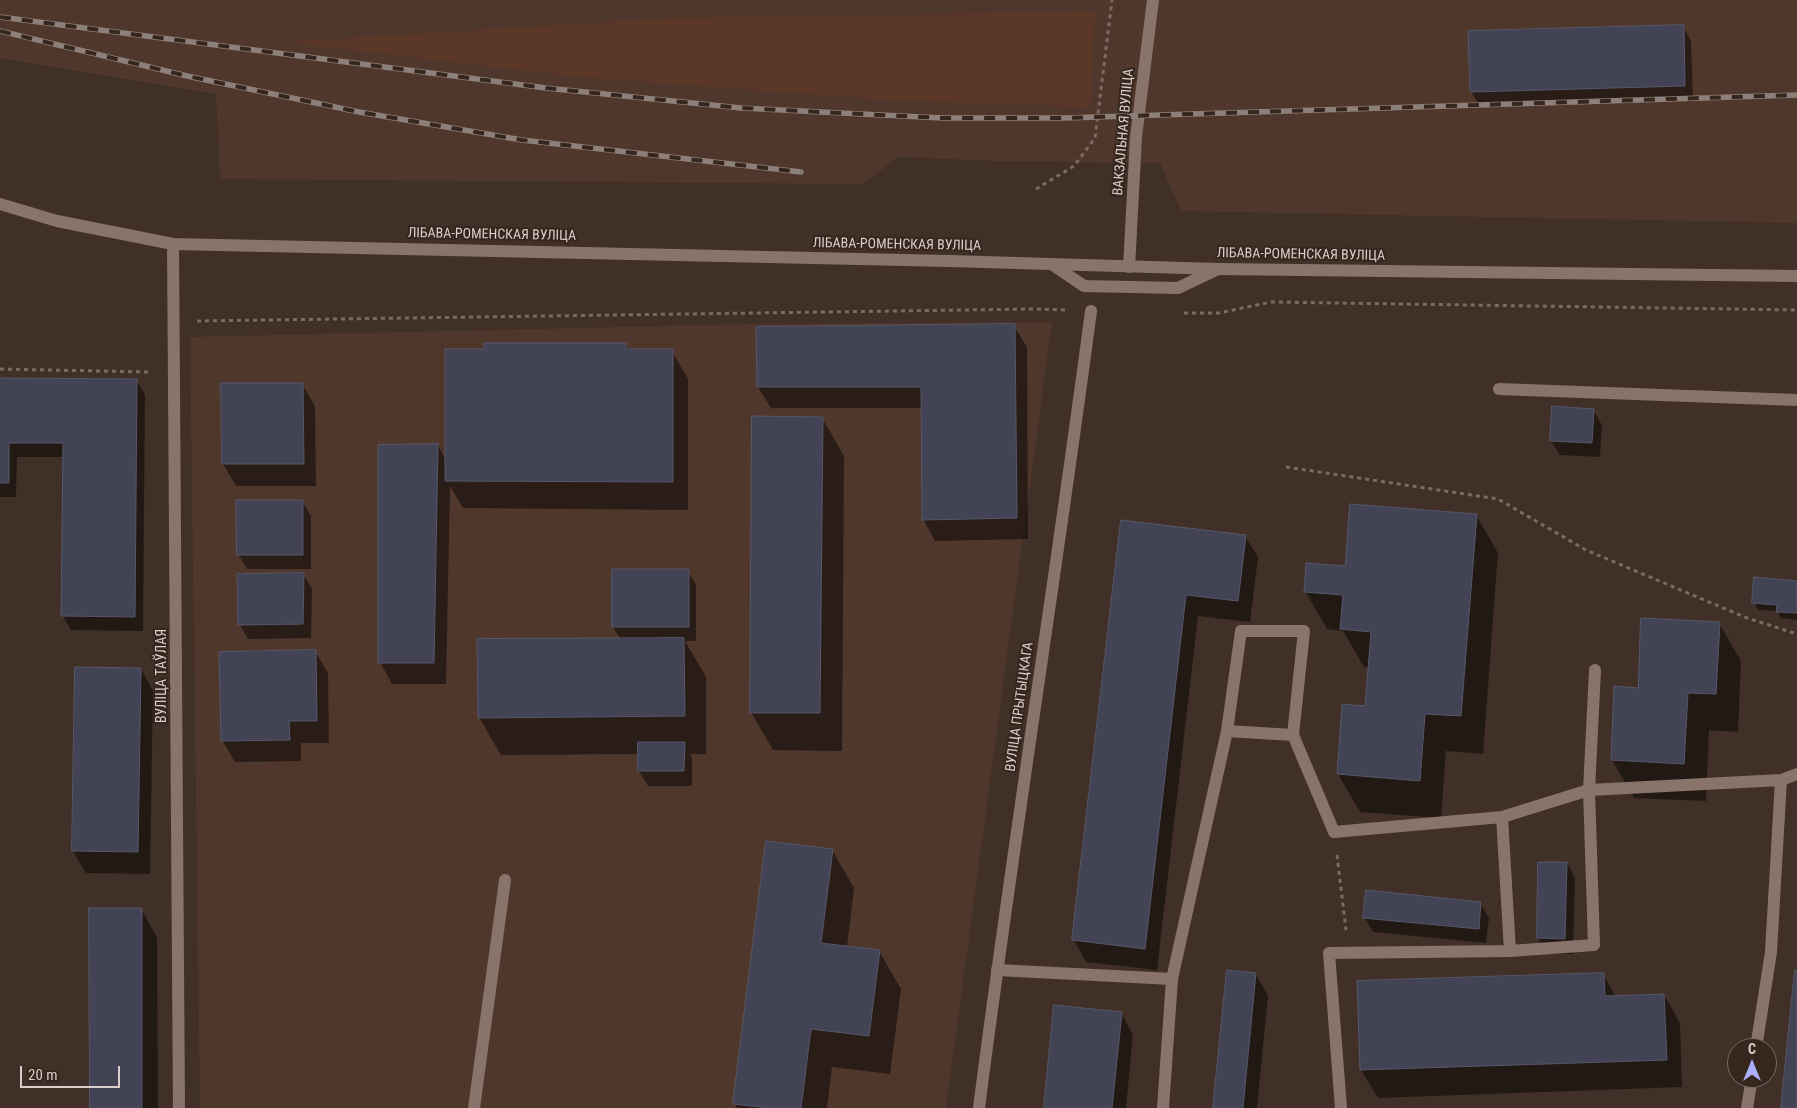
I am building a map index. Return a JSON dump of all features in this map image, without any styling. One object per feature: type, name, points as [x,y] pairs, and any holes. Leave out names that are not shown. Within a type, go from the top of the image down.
[{"type":"street","name":"ВАКЗАЛЬНАЯ ВУЛІЦА","points":[[1129,267],[1136,136],[1154,0]]},
{"type":"street","name":"ЛІБАВА-РОМЕНСКАЯ ВУЛІЦА","points":[[0,204],[58,221],[173,244],[1218,269],[1797,276]]},
{"type":"street","name":"ВУЛІЦА ТАЎЛАЯ","points":[[173,244],[180,1108]]},
{"type":"street","points":[[1053,265],[1084,286],[1178,288],[1218,269]]},
{"type":"street","name":"ВУЛІЦА ПРЫТЫЦКАГА","points":[[979,1108],[996,970],[1092,311]]},
{"type":"street","points":[[1499,389],[1797,400]]},
{"type":"street","points":[[1162,1108],[1172,979],[1227,731],[1241,631],[1304,631],[1293,735],[1334,832],[1502,817],[1589,790],[1781,780],[1797,774]]},
{"type":"street","points":[[1341,1108],[1329,953],[1510,951],[1594,945],[1589,790],[1594,670]]},
{"type":"street","points":[[1227,731],[1293,735]]},
{"type":"street","points":[[1758,1038],[1771,952],[1781,780]]},
{"type":"street","points":[[1502,817],[1510,951]]},
{"type":"street","points":[[474,1108],[505,880]]},
{"type":"street","points":[[996,970],[1172,979]]},
{"type":"street","points":[[1747,1108],[1750,1088]]},
{"type":"path","points":[[1036,189],[1074,166],[1095,138],[1112,0]]},
{"type":"path","points":[[1180,312],[1219,313],[1271,302],[1797,310]]},
{"type":"path","points":[[174,322],[1034,309],[1092,311]]},
{"type":"path","points":[[0,369],[148,372],[148,364]]},
{"type":"path","points":[[1286,468],[1498,498],[1586,550],[1747,618],[1797,634]]},
{"type":"shaded area","points":[[0,0],[1797,0],[1797,223],[1181,211],[1160,163],[997,161],[899,157],[862,184],[220,179],[216,94],[0,58]]},
{"type":"shaded area","points":[[1095,12],[1090,107],[890,100],[579,77],[285,42],[675,18]]},
{"type":"shaded area","points":[[1052,322],[946,1108],[200,1108],[190,337],[753,324]]},
{"type":"building","points":[[1684,25],[1685,86],[1470,92],[1468,31]]},
{"type":"building","points":[[1015,324],[1017,518],[922,520],[921,387],[757,387],[756,327]]},
{"type":"building","points":[[484,343],[626,343],[626,349],[673,349],[673,482],[445,481],[445,349],[484,349]]},
{"type":"building","points":[[0,378],[137,379],[135,617],[61,616],[63,443],[9,443],[9,483],[0,483]]},
{"type":"building","points":[[221,383],[303,383],[304,464],[222,464]]},
{"type":"building","points":[[1552,406],[1594,409],[1592,443],[1550,441]]},
{"type":"building","points":[[752,416],[823,417],[820,713],[750,713]]},
{"type":"building","points":[[438,444],[434,663],[378,663],[378,445]]},
{"type":"building","points":[[236,500],[303,500],[303,555],[237,555]]},
{"type":"building","points":[[1350,504],[1477,514],[1461,716],[1425,714],[1420,781],[1337,774],[1342,704],[1365,706],[1371,632],[1340,629],[1343,595],[1304,592],[1306,563],[1345,566]]},
{"type":"building","points":[[1121,520],[1246,535],[1238,601],[1186,595],[1145,949],[1072,940]]},
{"type":"building","points":[[612,569],[689,569],[689,627],[612,627]]},
{"type":"building","points":[[304,573],[303,624],[238,625],[237,574]]},
{"type":"building","points":[[1754,577],[1797,581],[1797,613],[1776,612],[1777,605],[1752,603]]},
{"type":"building","points":[[1641,618],[1720,622],[1716,694],[1688,693],[1684,764],[1611,760],[1614,686],[1638,688]]},
{"type":"building","points":[[684,638],[685,716],[478,718],[477,639]]},
{"type":"building","points":[[316,650],[317,721],[289,721],[290,740],[221,741],[219,652]]},
{"type":"building","points":[[75,667],[141,668],[138,852],[72,851]]},
{"type":"building","points":[[638,742],[685,742],[684,771],[638,771]]},
{"type":"building","points":[[766,841],[833,849],[821,943],[880,950],[869,1036],[811,1029],[801,1108],[769,1108],[733,1104]]},
{"type":"building","points":[[1538,862],[1567,862],[1565,939],[1537,938]]},
{"type":"building","points":[[1366,890],[1481,902],[1479,929],[1363,918]]},
{"type":"building","points":[[89,908],[142,908],[142,1108],[90,1108]]},
{"type":"building","points":[[1227,970],[1256,973],[1243,1108],[1213,1108]]},
{"type":"building","points":[[1795,970],[1797,971],[1797,1108],[1781,1108]]},
{"type":"building","points":[[1604,973],[1605,996],[1664,994],[1667,1060],[1360,1070],[1357,981]]},
{"type":"building","points":[[1054,1005],[1122,1012],[1112,1108],[1044,1108]]},
{"type":"railway","points":[[0,17],[546,88],[741,108],[942,118],[1065,118],[1797,95]]},
{"type":"railway","points":[[0,31],[187,76],[359,112],[522,140],[801,172]]}]
